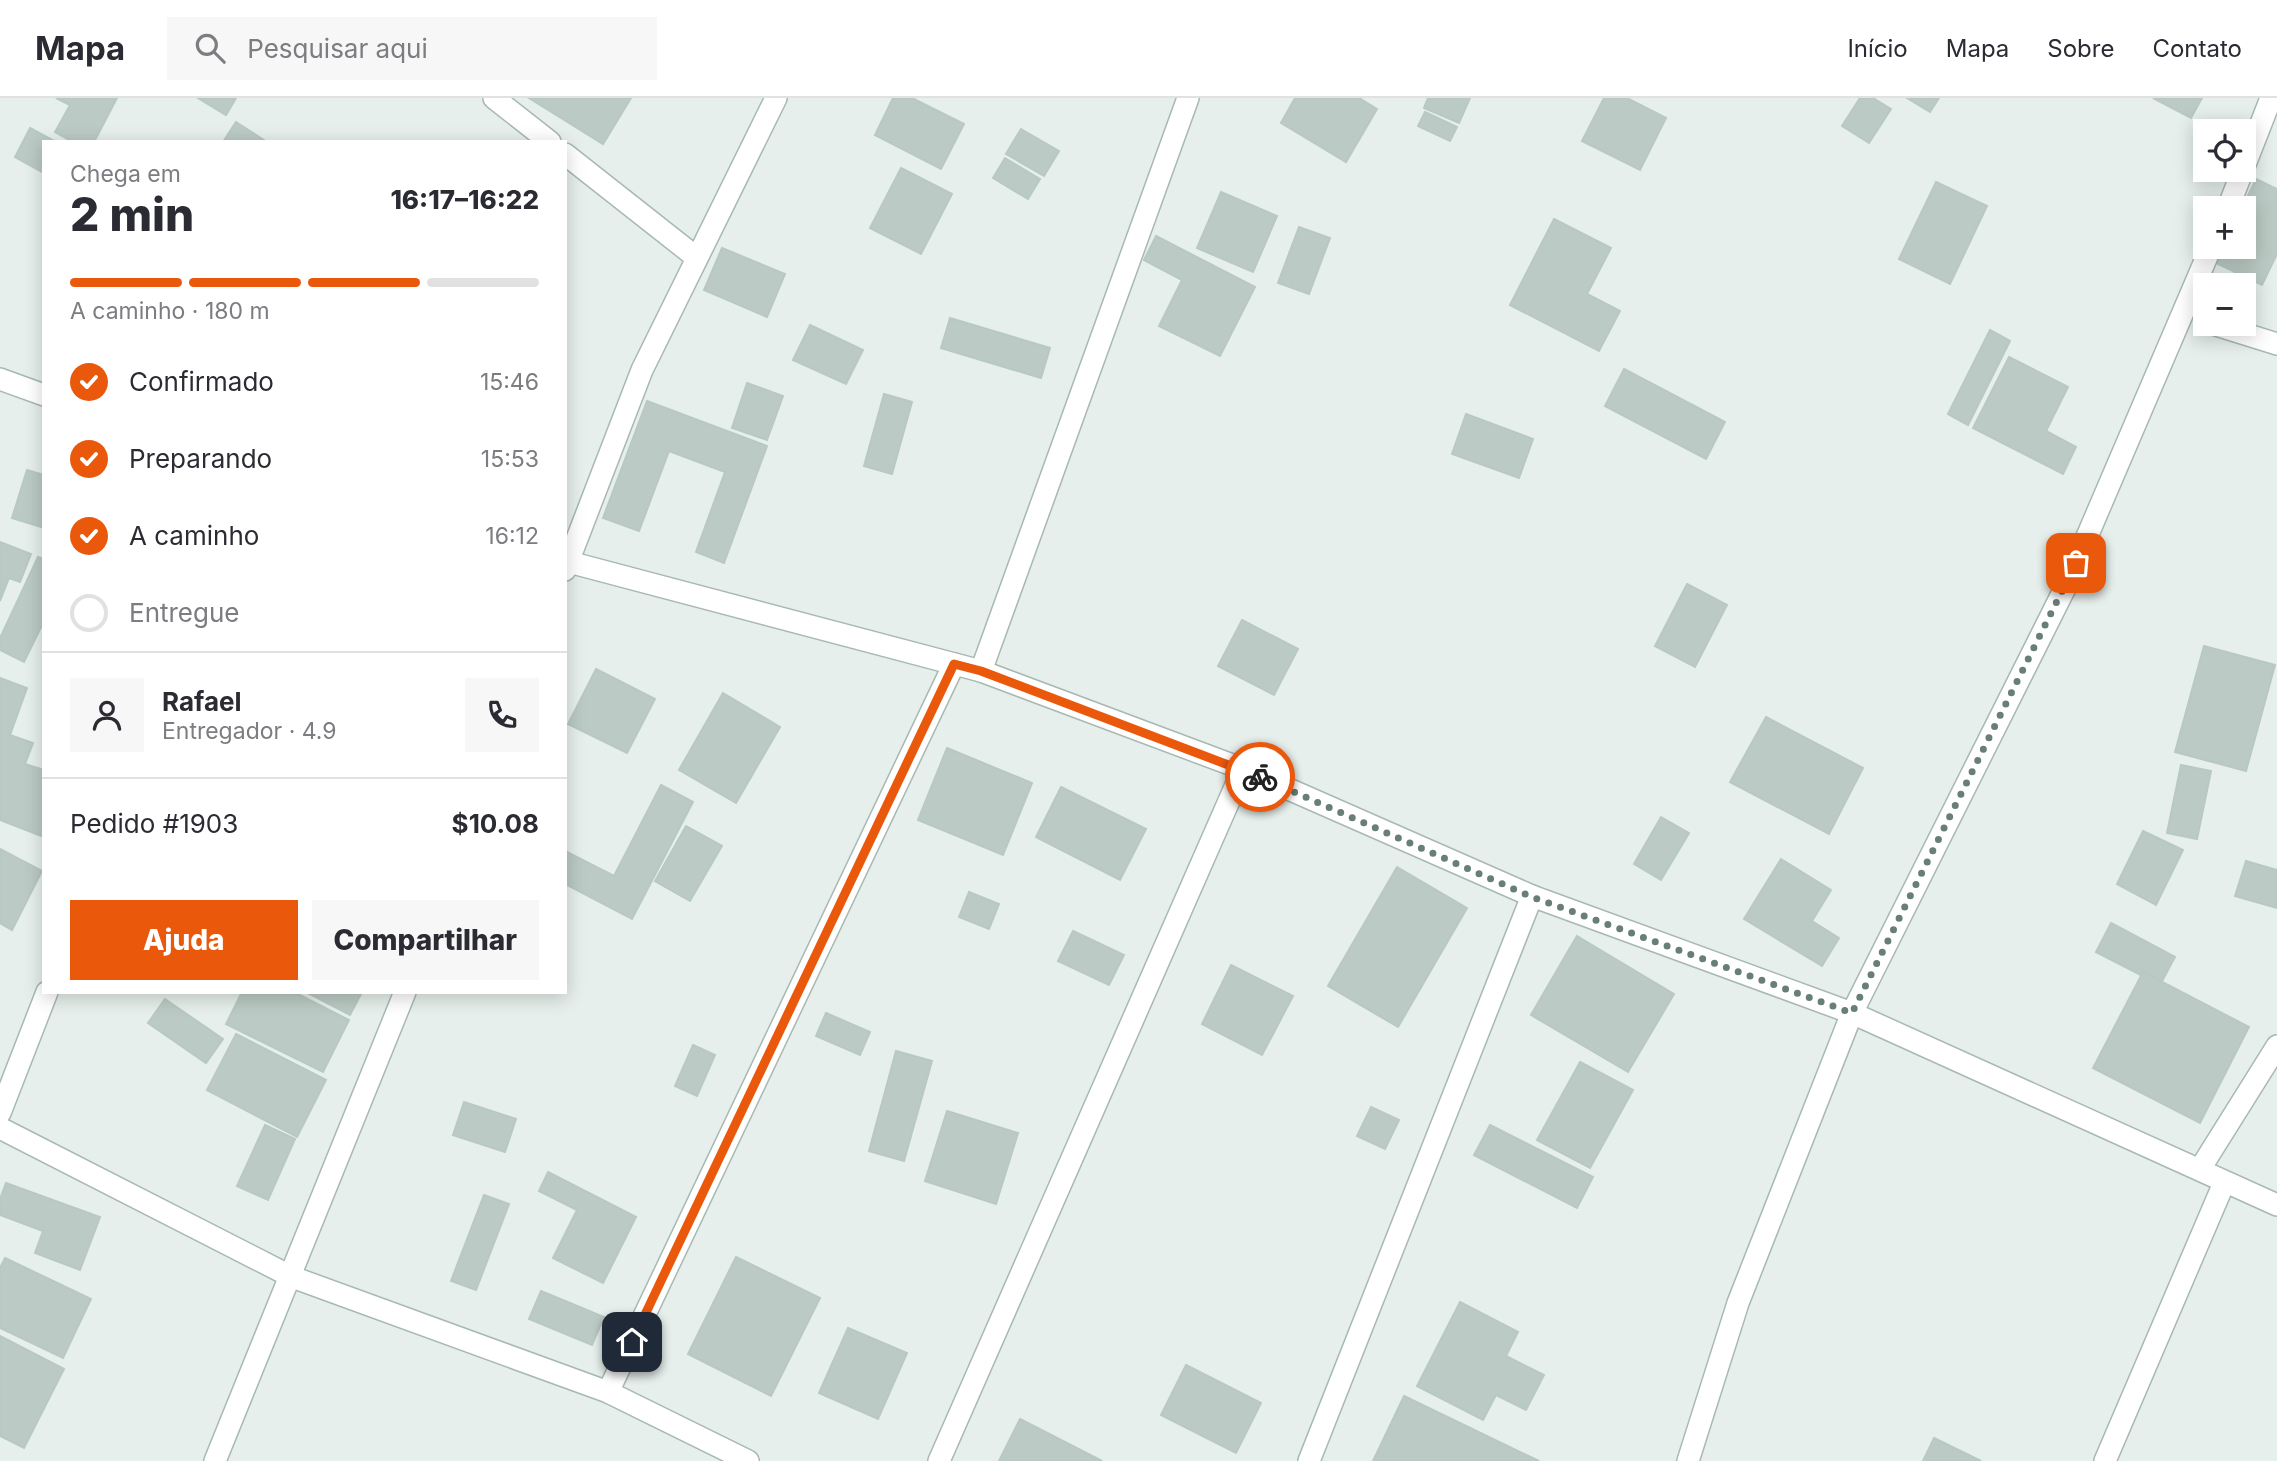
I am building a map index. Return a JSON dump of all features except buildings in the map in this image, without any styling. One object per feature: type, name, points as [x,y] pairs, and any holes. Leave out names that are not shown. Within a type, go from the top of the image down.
[{"type":"street","points":[[494,98],[547,140]]},
{"type":"street","points":[[567,561],[642,370],[776,98]]},
{"type":"street","points":[[981,671],[1188,98]]},
{"type":"street","points":[[2233,196],[2271,98]]},
{"type":"street","points":[[567,156],[697,258]]},
{"type":"street","points":[[1688,1461],[1738,1303],[1852,1013],[2065,588],[2206,259]]},
{"type":"street","points":[[2182,314],[2193,317]]},
{"type":"street","points":[[2251,336],[2277,344]]},
{"type":"street","points":[[0,379],[42,394]]},
{"type":"street","points":[[567,564],[981,671],[1243,769],[1532,897],[1852,1013],[2277,1205]]},
{"type":"street","points":[[608,1392],[954,664]]},
{"type":"street","points":[[939,1461],[1243,769]]},
{"type":"street","points":[[1309,1461],[1532,897]]},
{"type":"street","points":[[0,1113],[46,994]]},
{"type":"street","points":[[215,1461],[292,1278],[404,994]]},
{"type":"street","points":[[2200,1169],[2277,1046]]},
{"type":"street","points":[[0,1128],[292,1278],[608,1392],[748,1461]]},
{"type":"street","points":[[2105,1461],[2224,1183]]},
{"type":"way so far","points":[[1260,777],[1532,897],[1852,1013],[2076,563]]},
{"type":"route","points":[[632,1342],[954,664],[981,671],[1260,777]]}]
